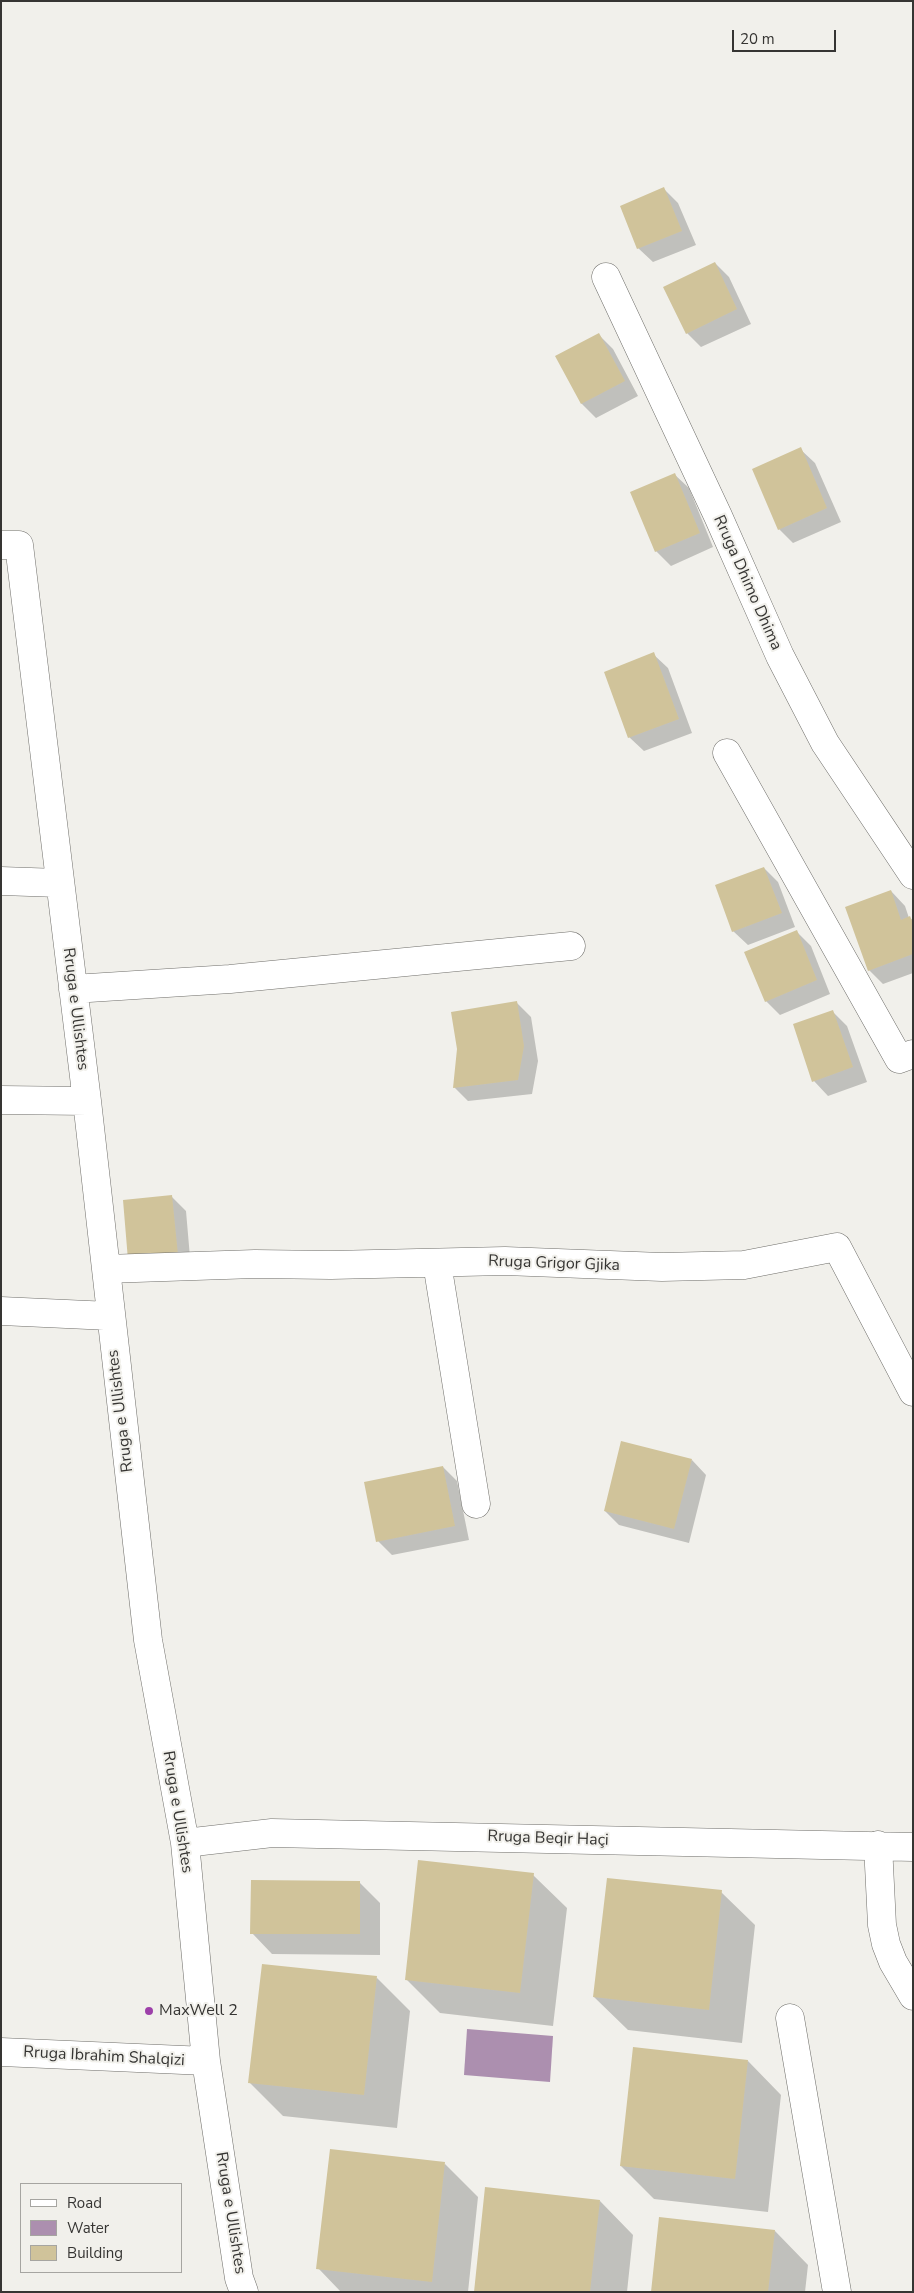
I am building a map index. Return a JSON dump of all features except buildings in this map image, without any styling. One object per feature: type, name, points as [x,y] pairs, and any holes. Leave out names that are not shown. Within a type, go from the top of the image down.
[{"type":"street","name":"Rruga Dhimo Dhima","points":[[606,277],[780,656],[824,743],[913,875]]},
{"type":"street","name":"Rruga e Ullishtes","points":[[1,545],[19,545],[87,1101],[148,1640],[185,1844],[206,2061],[239,2278],[244,2292]]},
{"type":"street","points":[[727,753],[899,1059],[913,1054]]},
{"type":"street","points":[[1,881],[59,883]]},
{"type":"street","points":[[73,989],[230,979],[570,946]]},
{"type":"street","points":[[1,1100],[87,1101]]},
{"type":"street","name":"Rruga Grigor Gjika","points":[[106,1269],[256,1264],[505,1262],[662,1267],[744,1265],[837,1247],[913,1392]]},
{"type":"street","points":[[437,1263],[476,1504]]},
{"type":"street","points":[[1,1310],[110,1316]]},
{"type":"street","name":"Rruga Beqir Haçi","points":[[185,1844],[272,1833],[913,1847]]},
{"type":"street","points":[[878,1845],[882,1925],[886,1944],[893,1962],[913,1996]]},
{"type":"street","points":[[790,2018],[837,2292]]},
{"type":"street","name":"Rruga Ibrahim Shalqizi","points":[[1,2052],[206,2061]]},
{"type":"water","points":[[467,2029],[553,2036],[550,2082],[464,2075]]},
{"type":"place","name":"MaxWell 2","points":[[149,2011]]}]
